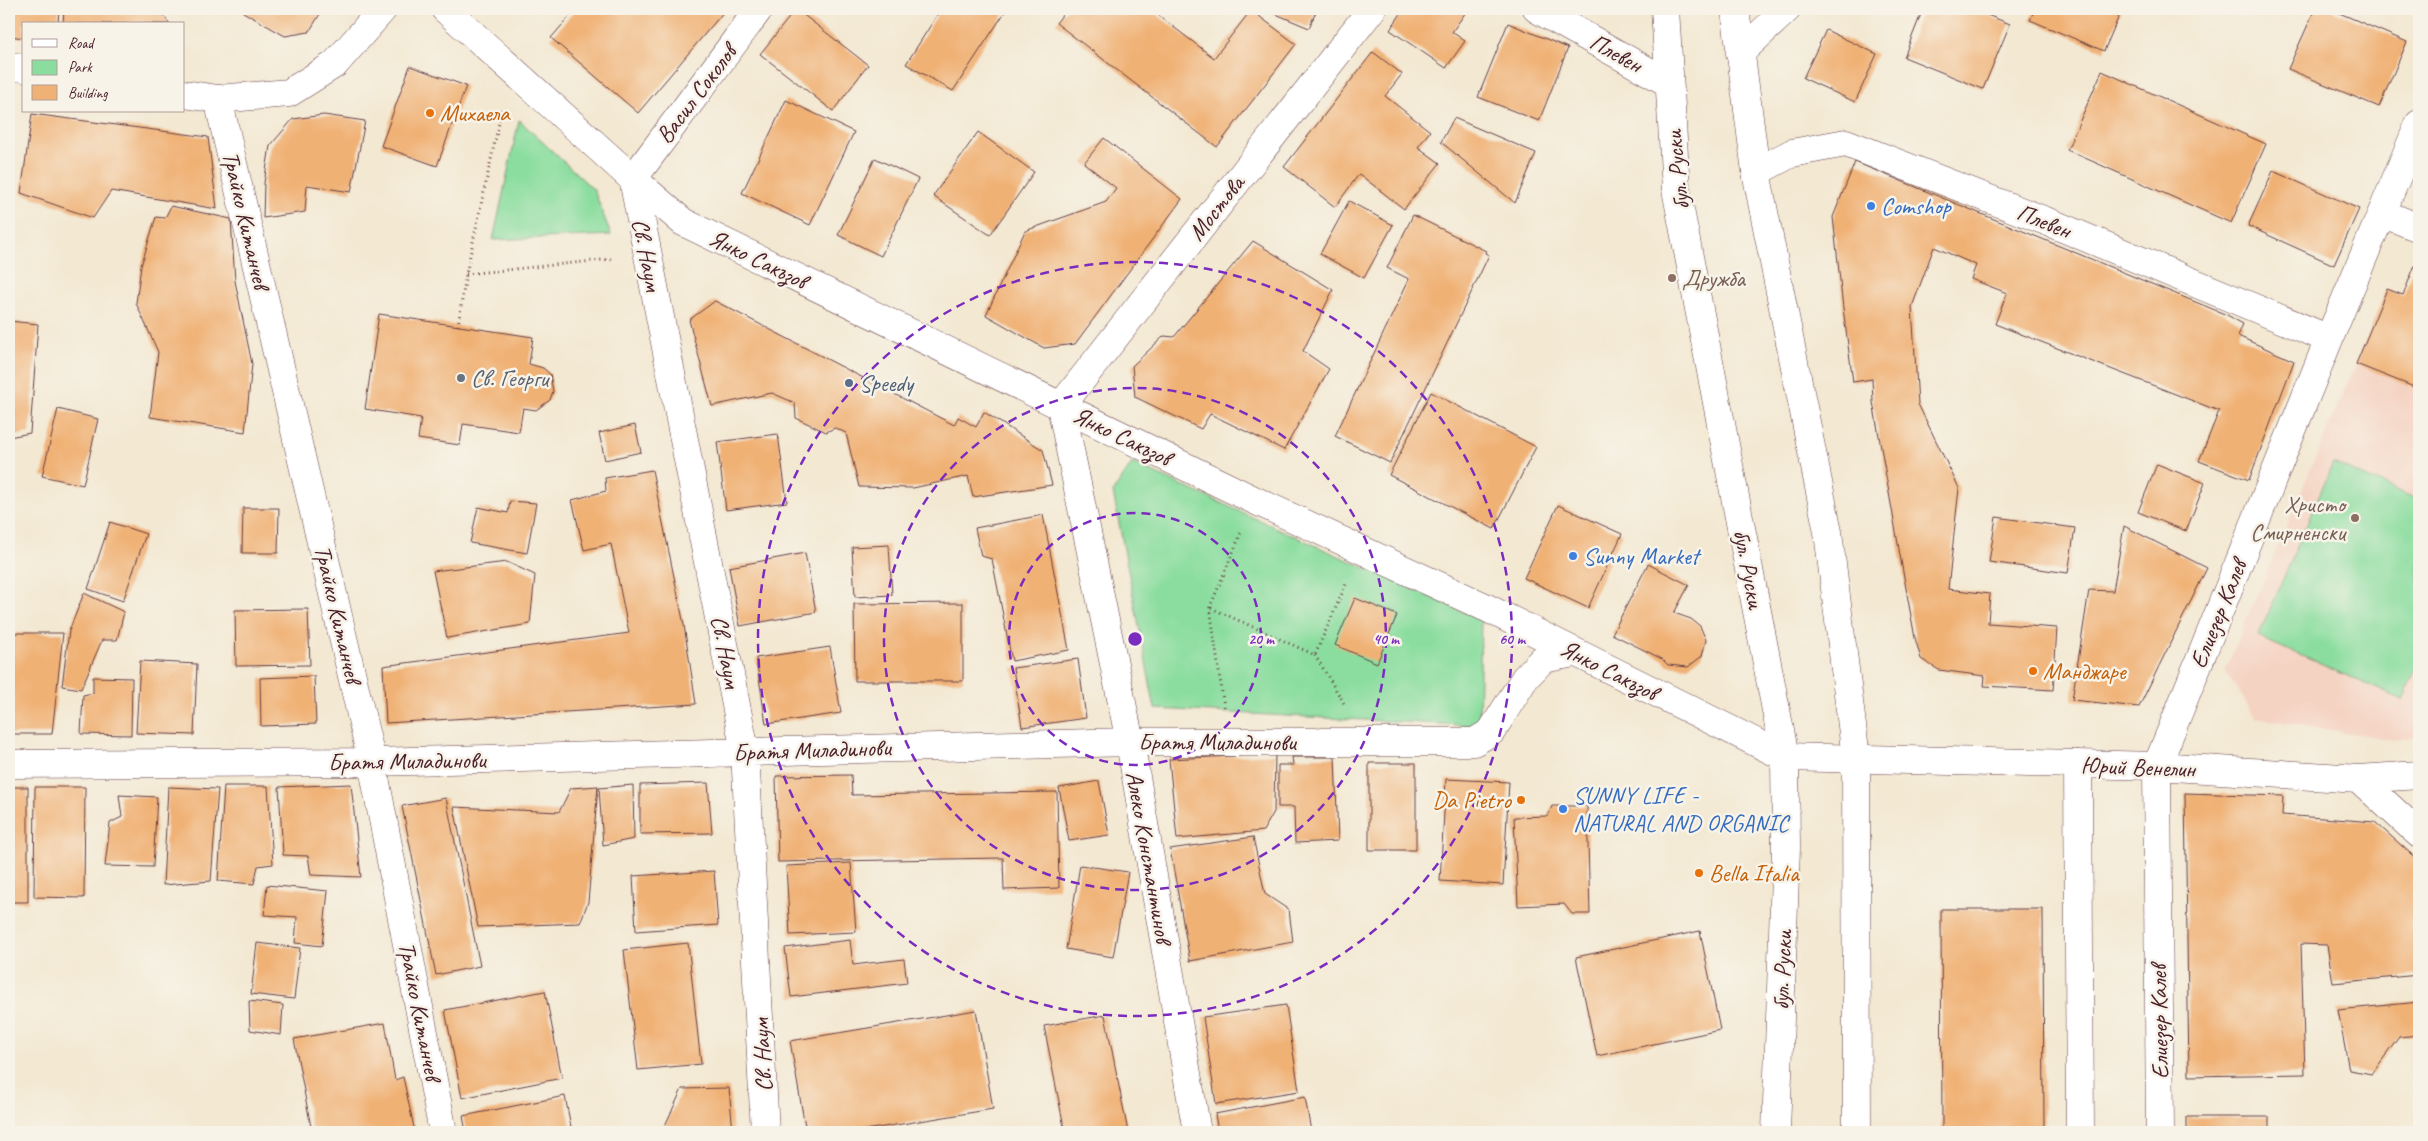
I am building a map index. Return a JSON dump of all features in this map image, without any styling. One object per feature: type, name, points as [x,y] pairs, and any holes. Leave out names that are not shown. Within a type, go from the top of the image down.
[{"type":"street","points":[[185,94],[218,99],[290,93],[335,64],[383,9]]},
{"type":"street","name":"Янко Сакъзов","points":[[445,9],[632,179],[683,222],[1254,500],[1487,608],[1786,757],[1856,758]]},
{"type":"street","name":"Васил Соколов","points":[[632,179],[759,9]]},
{"type":"street","name":"Мостова","points":[[1060,406],[1372,9]]},
{"type":"street","name":"Плевен","points":[[1537,9],[1669,83]]},
{"type":"street","name":"бул. Руски","points":[[1665,9],[1676,189],[1786,757],[1786,847],[1776,1132]]},
{"type":"street","points":[[1735,9],[1756,172],[1828,532],[1856,758],[1857,1132]]},
{"type":"street","points":[[1740,53],[1788,9]]},
{"type":"street","points":[[9,66],[22,68]]},
{"type":"street","name":"Трайко Китанчев","points":[[218,99],[372,762],[443,1132]]},
{"type":"street","name":"Елиезер Калев","points":[[2160,1132],[2157,766],[2329,339],[2419,124]]},
{"type":"street","name":"Плевен","points":[[1756,172],[1792,153],[1846,143],[2051,223],[2329,339]]},
{"type":"street","name":"Св. Наум","points":[[632,179],[745,751],[766,1132]]},
{"type":"street","points":[[2382,213],[2419,228]]},
{"type":"street","name":"Алеко Константинов","points":[[1060,406],[1130,742],[1197,1132]]},
{"type":"street","name":"Братя Миладинови","points":[[9,764],[372,762],[1130,742],[1474,742],[1491,732],[1525,678],[1543,658],[1574,652]]},
{"type":"street","name":"Юрий Венелин","points":[[1856,758],[2157,766],[2359,780],[2419,775]]},
{"type":"street","points":[[2078,764],[2080,1132]]},
{"type":"street","points":[[2359,780],[2419,834]]},
{"type":"path","points":[[458,326],[466,274],[511,70]]},
{"type":"path","points":[[466,274],[647,254]]},
{"type":"path","points":[[1229,742],[1210,607],[1254,500]]},
{"type":"path","points":[[1315,655],[1362,549]]},
{"type":"path","points":[[1210,607],[1315,655],[1367,742]]},
{"type":"shaded area","name":"Христо Смирненски","points":[[2417,260],[2419,261],[2419,736],[2394,740],[2256,718],[2225,671],[2387,289],[2403,295]]},
{"type":"green space","points":[[519,120],[594,190],[611,235],[493,240]]},
{"type":"green space","points":[[1132,463],[1481,620],[1479,726],[1155,709],[1113,492]]},
{"type":"green space","points":[[2333,463],[2419,500],[2419,661],[2403,700],[2258,637]]},
{"type":"building","points":[[9,9],[59,9],[58,22],[22,22],[22,38],[9,36]]},
{"type":"building","points":[[64,9],[158,9],[168,22],[63,22]]},
{"type":"building","points":[[243,9],[323,9],[309,32],[285,36],[243,12]]},
{"type":"building","points":[[576,9],[726,9],[638,113],[551,38]]},
{"type":"building","points":[[796,9],[868,65],[833,111],[760,54]]},
{"type":"building","points":[[941,9],[999,9],[1005,12],[953,91],[906,64]]},
{"type":"building","points":[[1067,9],[1150,9],[1214,58],[1251,10],[1296,44],[1217,147],[1056,23]]},
{"type":"building","points":[[1264,9],[1317,9],[1309,28]]},
{"type":"building","points":[[1404,9],[1468,9],[1452,32],[1465,41],[1446,68],[1390,30]]},
{"type":"building","points":[[1923,9],[1972,9],[2010,24],[1983,89],[1904,57]]},
{"type":"building","points":[[2035,9],[2122,9],[2104,51],[2030,20]]},
{"type":"building","points":[[2315,9],[2330,9],[2407,42],[2379,107],[2288,69]]},
{"type":"building","points":[[1508,23],[1568,48],[1539,121],[1478,97]]},
{"type":"building","points":[[1826,30],[1877,54],[1855,102],[1803,78]]},
{"type":"building","points":[[1373,52],[1402,74],[1385,96],[1430,131],[1418,147],[1440,163],[1404,209],[1359,174],[1335,207],[1284,167]]},
{"type":"building","points":[[410,66],[466,86],[437,166],[381,146]]},
{"type":"building","points":[[2102,71],[2266,144],[2231,223],[2067,150]]},
{"type":"building","points":[[786,100],[854,132],[810,225],[742,193]]},
{"type":"building","points":[[32,114],[208,137],[217,209],[111,191],[93,218],[21,193]]},
{"type":"building","points":[[324,115],[365,121],[351,192],[307,185],[305,212],[263,218],[264,183],[270,146],[293,119]]},
{"type":"building","points":[[1454,118],[1536,153],[1515,203],[1441,142]]},
{"type":"building","points":[[978,132],[1034,172],[990,235],[933,196]]},
{"type":"building","points":[[1104,138],[1182,199],[1075,344],[1044,348],[986,315],[1025,231],[1106,202],[1116,188],[1084,163]]},
{"type":"building","points":[[875,158],[918,179],[881,256],[838,235]]},
{"type":"building","points":[[1855,162],[2227,315],[2243,324],[2238,336],[2294,361],[2249,480],[2199,461],[2219,411],[1995,324],[2007,293],[1971,279],[1976,265],[1934,247],[1912,307],[1918,404],[1959,488],[1948,589],[1990,594],[1988,623],[2057,628],[2053,690],[1984,686],[1985,676],[1939,670],[1921,659],[1915,638],[1873,402],[1872,379],[1853,382],[1843,308],[1833,217]]},
{"type":"building","points":[[2273,171],[2359,209],[2334,265],[2248,226]]},
{"type":"building","points":[[1349,201],[1393,225],[1364,278],[1320,254]]},
{"type":"building","points":[[171,206],[231,219],[235,281],[252,364],[245,432],[150,417],[158,352],[136,303],[141,266],[156,217],[165,218]]},
{"type":"building","points":[[1413,215],[1486,251],[1485,253],[1489,255],[1390,463],[1335,436],[1409,279],[1387,268]]},
{"type":"building","points":[[1253,241],[1333,290],[1303,351],[1329,369],[1284,450],[1210,414],[1201,429],[1135,397],[1132,366],[1164,336],[1174,337]]},
{"type":"building","points":[[2417,260],[2419,261],[2419,389],[2356,364],[2387,289],[2403,295]]},
{"type":"building","points":[[715,301],[954,425],[958,417],[976,427],[984,412],[1043,450],[1052,485],[973,497],[968,476],[913,488],[859,487],[846,433],[835,428],[826,432],[796,418],[795,403],[772,393],[712,406],[689,320]]},
{"type":"building","name":"Св. Георги","points":[[379,314],[533,337],[529,364],[543,368],[550,374],[553,391],[550,400],[536,410],[523,408],[519,432],[463,424],[460,445],[418,439],[421,418],[365,409]]},
{"type":"building","points":[[9,321],[38,324],[30,433],[9,437]]},
{"type":"building","points":[[1431,392],[1536,447],[1494,529],[1389,475]]},
{"type":"building","points":[[58,409],[98,419],[83,485],[42,476]]},
{"type":"building","points":[[635,425],[641,452],[605,460],[599,433]]},
{"type":"building","points":[[778,434],[787,502],[726,510],[717,442]]},
{"type":"building","points":[[2157,464],[2205,483],[2186,531],[2138,512]]},
{"type":"building","points":[[652,470],[684,625],[696,704],[386,723],[383,666],[629,633],[611,544],[584,550],[572,500],[606,491],[605,478]]},
{"type":"building","points":[[510,501],[536,503],[527,553],[470,543],[478,507],[508,513]]},
{"type":"building","name":"Sunny Market","points":[[1558,505],[1622,534],[1588,608],[1524,578]]},
{"type":"building","points":[[243,508],[279,508],[278,553],[242,553]]},
{"type":"building","points":[[1043,515],[1069,650],[1012,661],[992,559],[981,556],[975,528]]},
{"type":"building","points":[[1996,517],[2075,528],[2068,573],[1989,562]]},
{"type":"building","points":[[110,522],[146,534],[123,601],[88,589]]},
{"type":"building","points":[[2124,526],[2207,568],[2139,707],[2072,700],[2089,590],[2113,591]]},
{"type":"building","points":[[889,545],[892,595],[855,597],[852,547]]},
{"type":"building","points":[[805,553],[816,612],[740,626],[729,567]]},
{"type":"building","points":[[507,562],[535,575],[530,624],[447,638],[433,571]]},
{"type":"building","points":[[1648,564],[1689,585],[1674,613],[1691,619],[1700,626],[1706,640],[1702,656],[1688,667],[1668,665],[1662,659],[1612,634]]},
{"type":"building","points":[[84,593],[124,612],[117,640],[102,640],[81,689],[62,686],[69,631]]},
{"type":"building","points":[[1355,598],[1397,615],[1377,663],[1335,645]]},
{"type":"building","points":[[963,603],[963,681],[855,681],[854,604]]},
{"type":"building","points":[[308,609],[310,665],[236,666],[235,610]]},
{"type":"building","points":[[14,633],[63,633],[52,734],[9,734],[9,646]]},
{"type":"building","points":[[830,647],[841,713],[766,724],[756,658]]},
{"type":"building","points":[[1078,659],[1086,718],[1022,727],[1013,668]]},
{"type":"building","points":[[140,661],[197,664],[194,735],[136,733]]},
{"type":"building","points":[[314,676],[316,724],[261,726],[260,678]]},
{"type":"building","points":[[93,677],[132,678],[131,735],[81,734],[83,695],[93,693]]},
{"type":"building","points":[[1275,754],[1274,812],[1263,831],[1177,839],[1169,759]]},
{"type":"building","points":[[1292,757],[1335,757],[1338,841],[1295,843],[1294,807],[1278,807],[1278,765],[1293,765]]},
{"type":"building","points":[[1369,763],[1416,763],[1416,850],[1369,850]]},
{"type":"building","points":[[851,775],[852,795],[1057,792],[1059,888],[1004,890],[1003,858],[778,862],[776,776]]},
{"type":"building","points":[[1446,779],[1509,782],[1503,885],[1440,881]]},
{"type":"building","points":[[1099,781],[1109,835],[1069,841],[1059,788]]},
{"type":"building","points":[[708,783],[712,833],[640,834],[640,785]]},
{"type":"building","points":[[351,784],[361,877],[311,875],[308,856],[283,855],[279,787]]},
{"type":"building","points":[[633,785],[634,839],[603,845],[599,788]]},
{"type":"building","points":[[224,786],[268,786],[273,864],[258,866],[254,884],[218,881]]},
{"type":"building","points":[[598,786],[588,902],[580,923],[478,927],[454,807],[559,812],[571,788]]},
{"type":"building","points":[[9,787],[28,787],[28,902],[9,902]]},
{"type":"building","points":[[35,787],[85,787],[84,898],[34,897]]},
{"type":"building","points":[[168,787],[218,789],[211,881],[163,885]]},
{"type":"building","points":[[2185,793],[2283,796],[2282,815],[2375,822],[2419,861],[2419,975],[2333,983],[2327,945],[2301,944],[2305,1074],[2189,1076]]},
{"type":"building","points":[[119,795],[157,797],[153,867],[105,866],[110,823],[122,817]]},
{"type":"building","points":[[446,798],[480,966],[436,975],[402,806]]},
{"type":"building","points":[[1552,806],[1587,806],[1590,914],[1572,914],[1564,904],[1518,906],[1514,817],[1548,816]]},
{"type":"building","points":[[1253,837],[1265,894],[1289,910],[1293,942],[1190,961],[1170,849]]},
{"type":"building","points":[[851,863],[856,932],[790,935],[786,866]]},
{"type":"building","points":[[1080,865],[1128,872],[1113,957],[1066,949]]},
{"type":"building","points":[[714,871],[718,925],[636,931],[633,876]]},
{"type":"building","points":[[267,885],[328,891],[322,946],[295,943],[297,917],[264,915]]},
{"type":"building","points":[[1941,909],[2043,909],[2044,1132],[1942,1132]]},
{"type":"building","points":[[1700,931],[1720,1030],[1597,1056],[1576,957]]},
{"type":"building","points":[[850,940],[853,965],[904,959],[907,983],[791,997],[785,948]]},
{"type":"building","points":[[257,943],[300,948],[294,999],[251,994]]},
{"type":"building","points":[[688,943],[701,1064],[638,1070],[624,950]]},
{"type":"building","points":[[545,991],[562,1078],[462,1098],[445,1010]]},
{"type":"building","points":[[249,1001],[283,1005],[281,1035],[250,1030]]},
{"type":"building","points":[[2419,1002],[2419,1035],[2399,1037],[2372,1074],[2349,1070],[2338,1010]]},
{"type":"building","points":[[1286,1005],[1299,1091],[1216,1104],[1203,1017]]},
{"type":"building","points":[[976,1010],[993,1109],[853,1132],[806,1132],[790,1041]]},
{"type":"building","points":[[1105,1015],[1128,1132],[1065,1132],[1044,1026]]},
{"type":"building","points":[[385,1023],[395,1080],[403,1077],[415,1132],[312,1132],[294,1039]]},
{"type":"building","points":[[729,1088],[733,1132],[662,1132],[682,1089]]},
{"type":"building","points":[[565,1096],[572,1132],[466,1132],[463,1116]]},
{"type":"building","points":[[1305,1097],[1311,1132],[1218,1132],[1215,1114]]},
{"type":"building","points":[[2187,1117],[2269,1117],[2269,1132],[2187,1132]]},
{"type":"place","name":"Михаела","points":[[430,113]]},
{"type":"place","name":"Comshop","points":[[1871,206]]},
{"type":"place","name":"Дружба","points":[[1672,278]]},
{"type":"place","name":"Св. Георги","points":[[461,378]]},
{"type":"place","name":"Speedy","points":[[849,383]]},
{"type":"place","name":"Христо Смирненски","points":[[2355,518]]},
{"type":"place","name":"Sunny Market","points":[[1573,556]]},
{"type":"place","name":"Манджаре","points":[[2033,671]]},
{"type":"place","name":"Da Pietro","points":[[1521,800]]},
{"type":"place","name":"SUNNY LIFE - NATURAL AND ORGANIC","points":[[1563,809]]},
{"type":"place","name":"Bella Italia","points":[[1699,873]]}]
